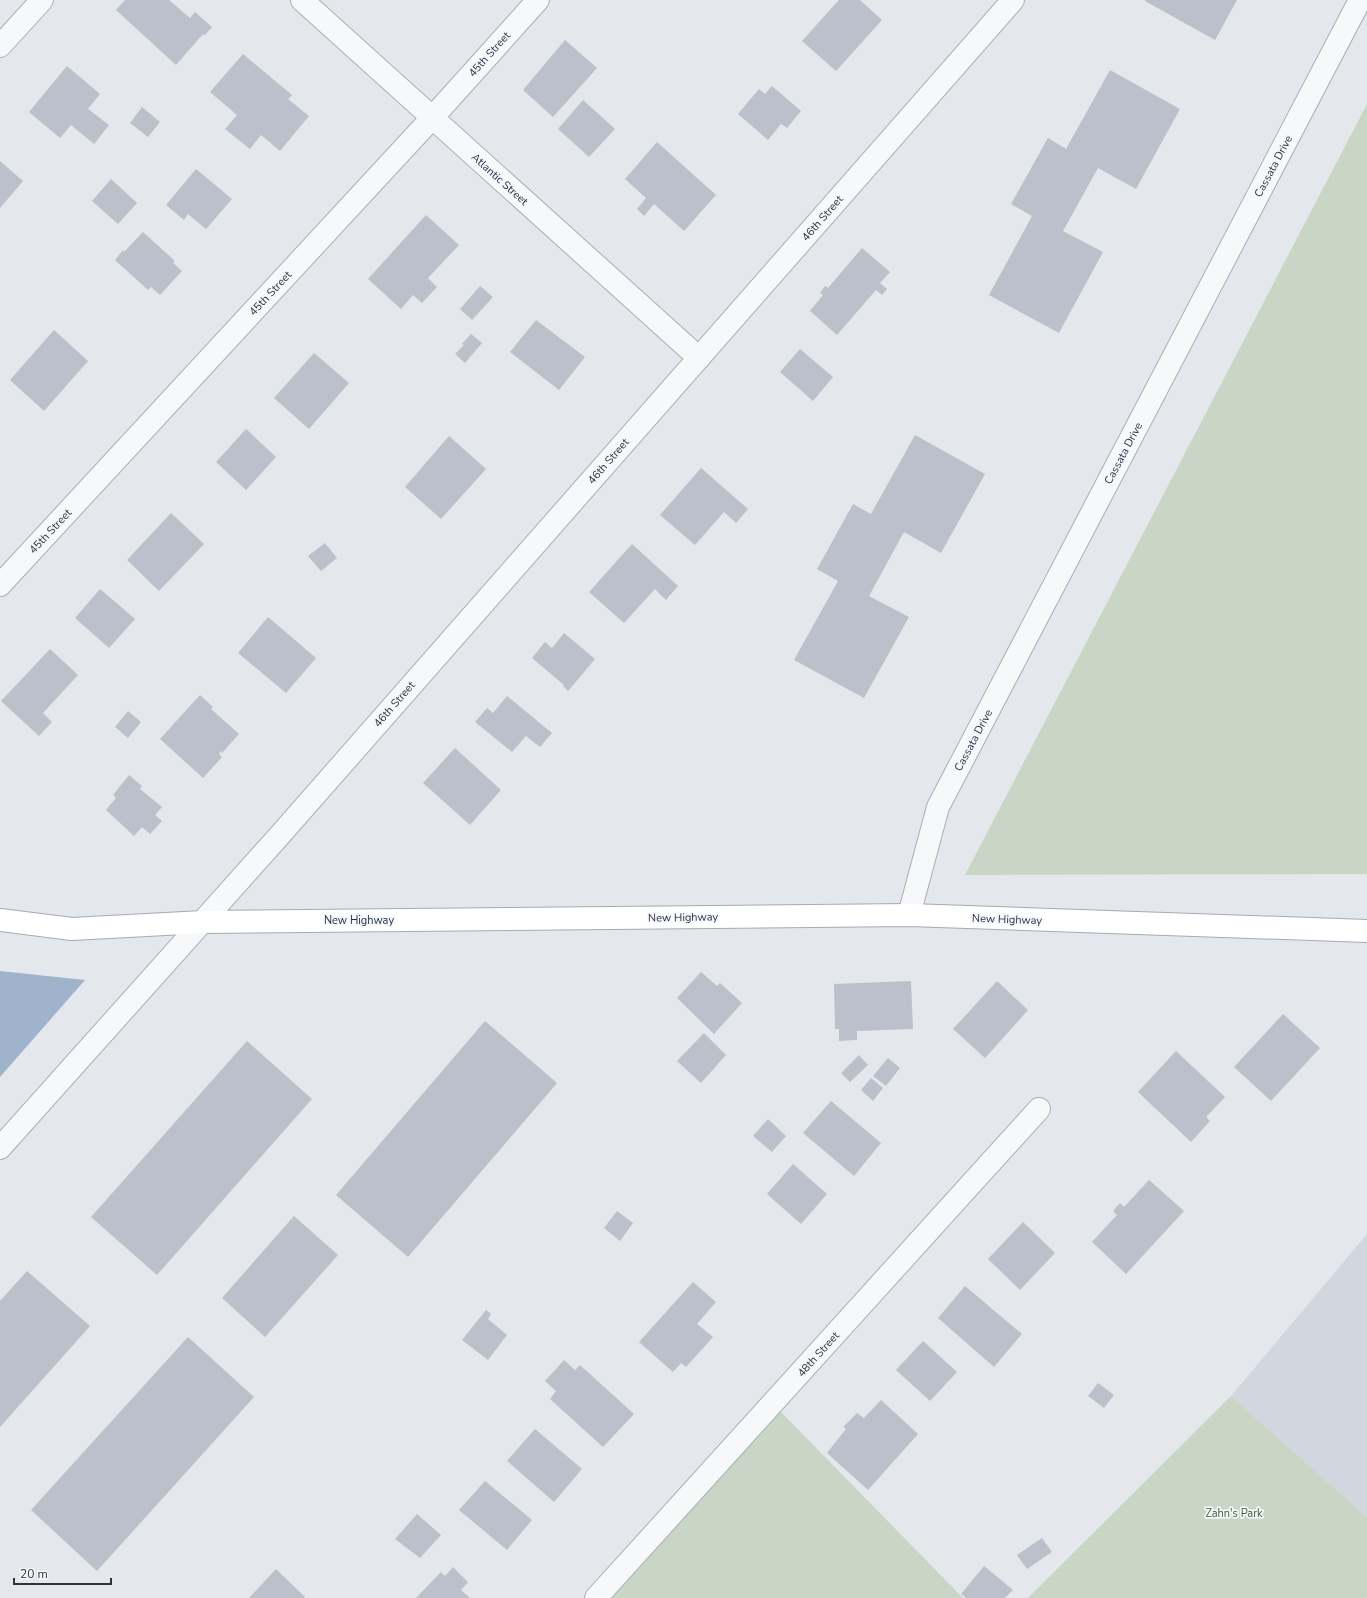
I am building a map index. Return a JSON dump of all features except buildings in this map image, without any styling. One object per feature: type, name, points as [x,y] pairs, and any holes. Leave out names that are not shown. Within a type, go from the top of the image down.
[{"type":"main road","name":"New Highway","points":[[0,920],[72,929],[203,922],[909,915],[1367,931]]},
{"type":"street","points":[[0,46],[42,0]]},
{"type":"street","name":"Atlantic Street","points":[[302,0],[698,358]]},
{"type":"street","name":"45th Street","points":[[0,585],[432,118],[538,0]]},
{"type":"street","name":"46th Street","points":[[0,1148],[203,922],[1013,0]]},
{"type":"street","name":"Cassata Drive","points":[[909,915],[938,807],[1360,0]]},
{"type":"street","name":"48th Street","points":[[596,1598],[1039,1109]]},
{"type":"shaded area","points":[[1367,1234],[1367,1517],[1231,1396]]},
{"type":"green space","points":[[1367,104],[1367,874],[965,875]]},
{"type":"green space","name":"Zahn's Park","points":[[1231,1396],[1367,1517],[1367,1598],[1028,1598]]},
{"type":"green space","points":[[780,1411],[963,1598],[612,1598]]},
{"type":"water","points":[[0,971],[85,980],[0,1077]]}]
